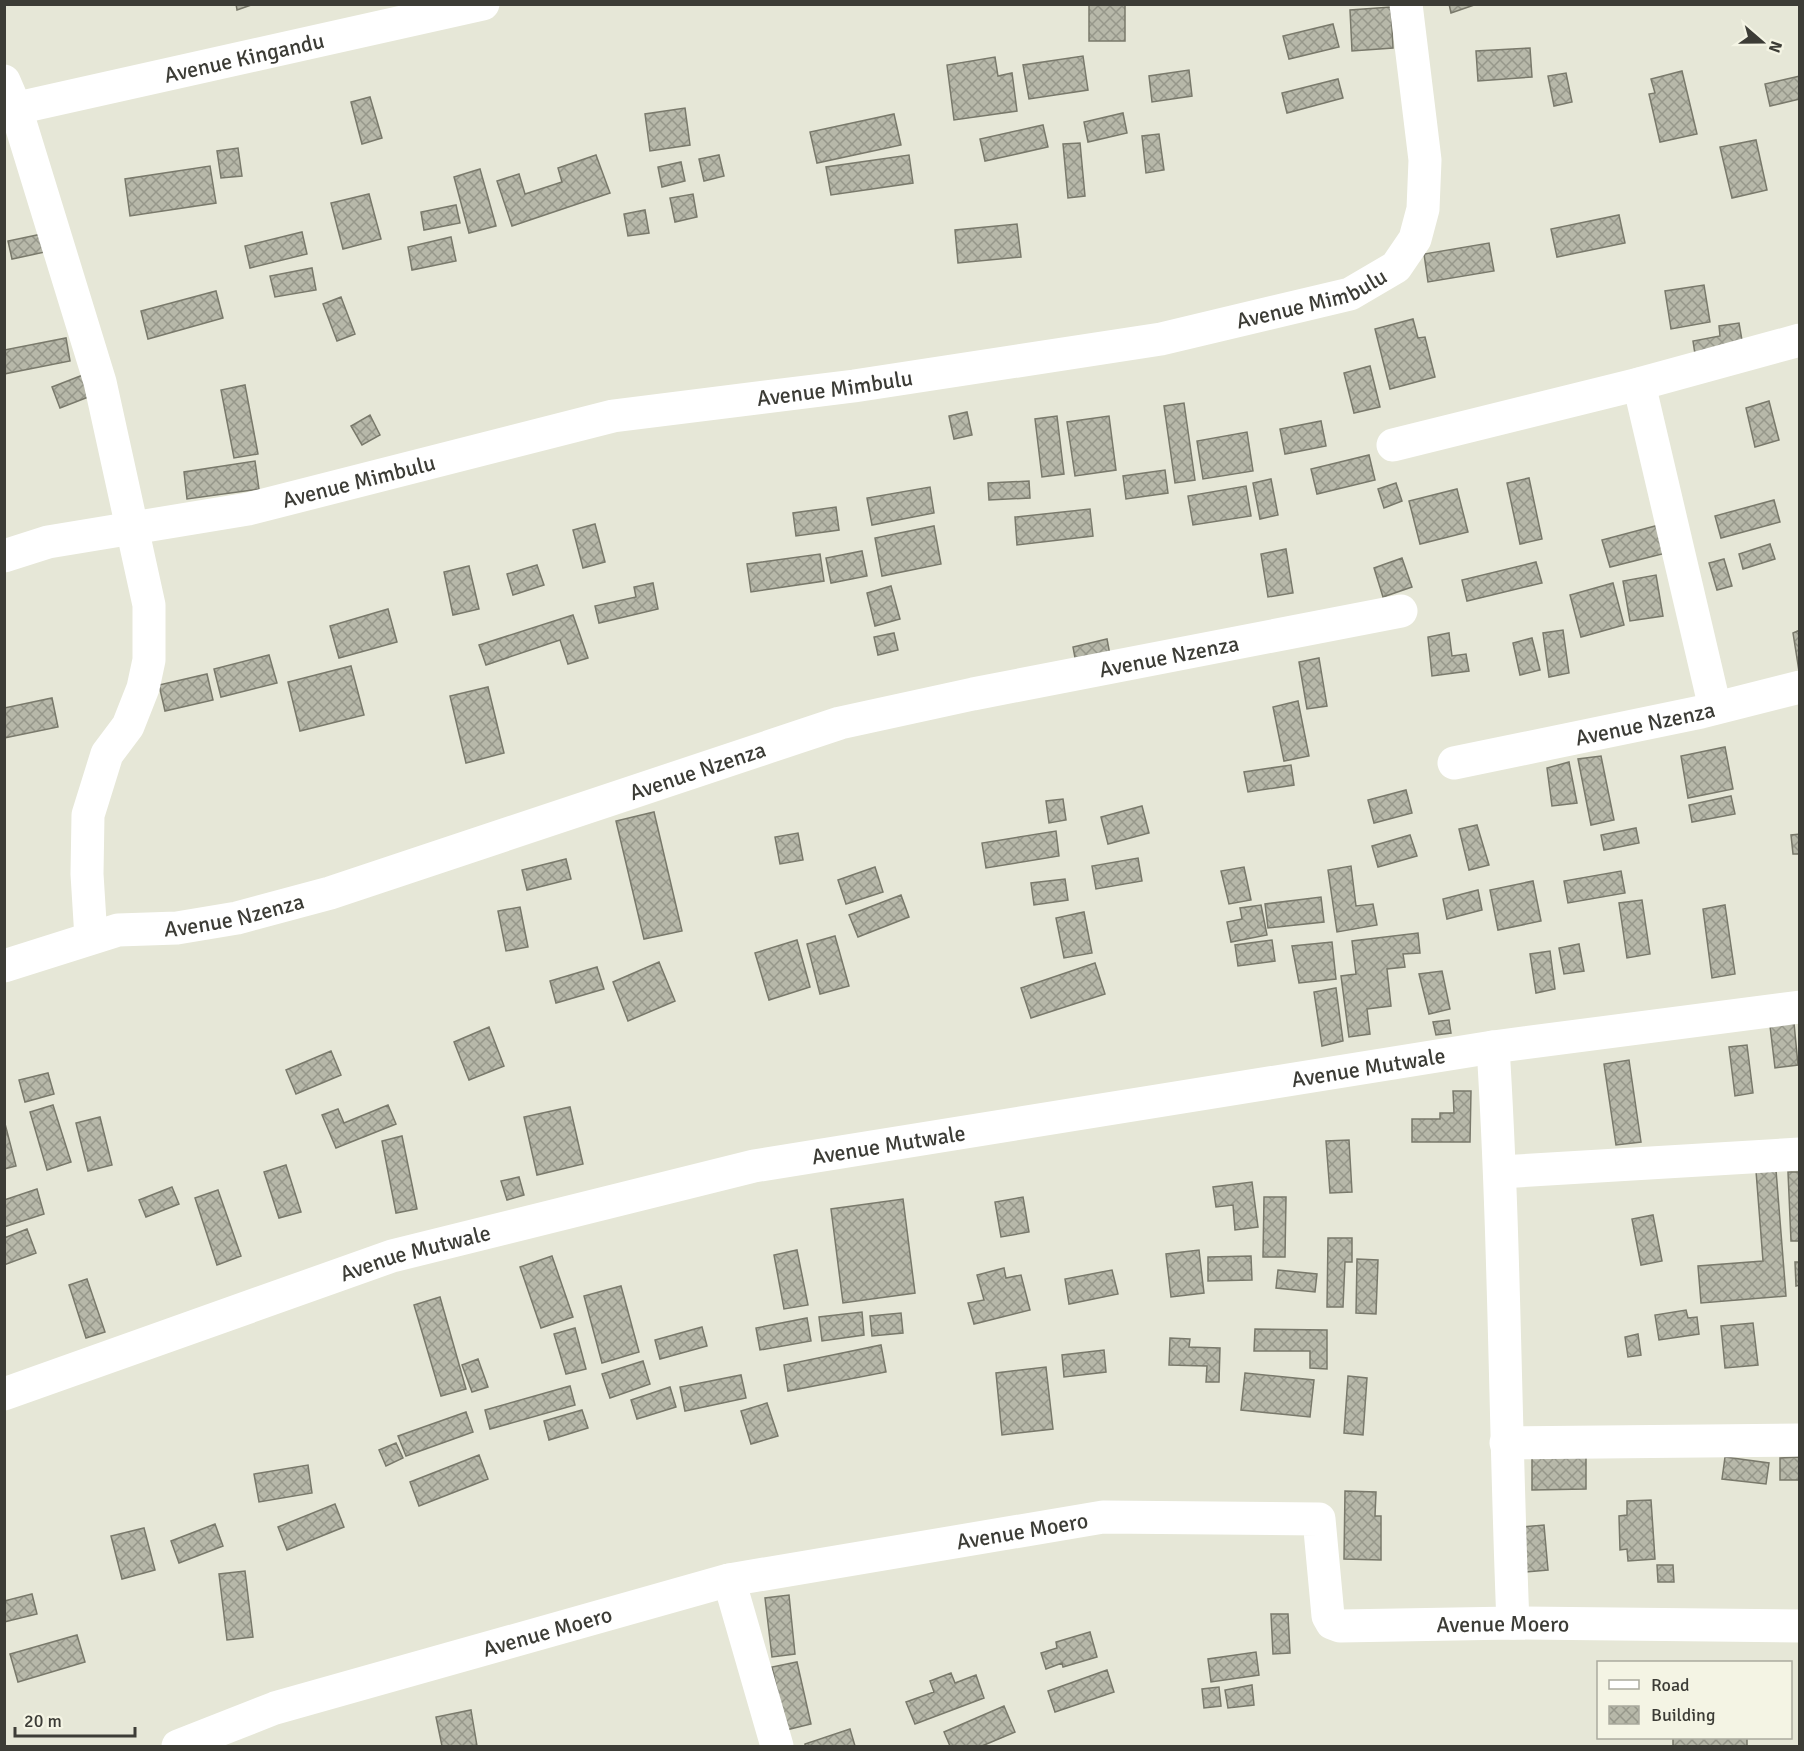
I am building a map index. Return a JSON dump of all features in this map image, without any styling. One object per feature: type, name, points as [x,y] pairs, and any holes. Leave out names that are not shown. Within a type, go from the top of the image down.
[{"type":"street","name":"Avenue Kingandu","points":[[8,101],[483,4]]},
{"type":"street","name":"Avenue Mimbulu","points":[[4,556],[48,542],[248,509],[613,416],[854,386],[1161,339],[1350,294],[1396,267],[1415,239],[1423,209],[1425,160],[1406,4]]},
{"type":"street","points":[[8,101],[100,382],[134,528],[149,605],[149,660],[143,687],[128,726],[107,754],[87,815],[87,874],[91,938]]},
{"type":"street","points":[[1393,446],[1639,384],[1800,340]]},
{"type":"street","points":[[1639,384],[1714,708]]},
{"type":"street","name":"Avenue Nzenza","points":[[4,966],[117,930],[177,928],[237,918],[330,892],[840,723],[984,692],[1401,611]]},
{"type":"street","name":"Avenue Nzenza","points":[[1454,763],[1714,708],[1800,687]]},
{"type":"street","name":"Avenue Mutwale","points":[[4,1394],[392,1256],[754,1166],[1493,1047],[1800,1007]]},
{"type":"street","points":[[1493,1047],[1500,1173],[1513,1623]]},
{"type":"street","points":[[1500,1173],[1800,1154]]},
{"type":"street","points":[[1506,1443],[1800,1440]]},
{"type":"street","name":"Avenue Moero","points":[[178,1746],[275,1708],[729,1580],[1103,1517],[1313,1517],[1319,1519],[1328,1617],[1336,1625],[1513,1623],[1800,1626]]},
{"type":"street","points":[[729,1580],[777,1746]]},
{"type":"building","points":[[236,4],[254,4],[237,10]]},
{"type":"building","points":[[1089,4],[1125,4],[1125,41],[1089,41]]},
{"type":"building","points":[[1449,4],[1477,4],[1451,13]]},
{"type":"building","points":[[1391,7],[1393,48],[1352,51],[1350,10]]},
{"type":"building","points":[[1333,24],[1339,47],[1289,59],[1283,36]]},
{"type":"building","points":[[1530,48],[1532,77],[1478,81],[1476,51]]},
{"type":"building","points":[[1083,56],[1088,90],[1029,99],[1023,65]]},
{"type":"building","points":[[995,57],[998,76],[1012,73],[1017,111],[954,120],[947,65]]},
{"type":"building","points":[[1189,70],[1192,96],[1152,102],[1149,76]]},
{"type":"building","points":[[1682,71],[1697,134],[1660,142],[1649,94],[1655,93],[1651,79]]},
{"type":"building","points":[[1566,73],[1572,102],[1554,106],[1548,76]]},
{"type":"building","points":[[1800,76],[1800,99],[1770,106],[1765,84]]},
{"type":"building","points":[[1338,79],[1343,98],[1287,113],[1282,93]]},
{"type":"building","points":[[370,97],[382,138],[362,144],[351,102]]},
{"type":"building","points":[[685,108],[690,145],[650,151],[645,114]]},
{"type":"building","points":[[1123,113],[1127,133],[1088,142],[1084,122]]},
{"type":"building","points":[[894,114],[901,145],[817,163],[810,132]]},
{"type":"building","points":[[1043,125],[1048,147],[985,161],[980,139]]},
{"type":"building","points":[[1159,134],[1164,170],[1146,173],[1142,136]]},
{"type":"building","points":[[1756,140],[1767,190],[1732,198],[1720,147]]},
{"type":"building","points":[[1080,143],[1085,196],[1068,198],[1063,144]]},
{"type":"building","points":[[238,148],[242,176],[221,178],[217,151]]},
{"type":"building","points":[[596,155],[610,193],[512,226],[497,181],[519,174],[525,194],[562,182],[558,168]]},
{"type":"building","points":[[719,155],[724,176],[704,181],[699,159]]},
{"type":"building","points":[[909,155],[913,183],[831,195],[826,167]]},
{"type":"building","points":[[681,162],[685,181],[662,187],[658,167]]},
{"type":"building","points":[[210,166],[216,203],[130,216],[125,179]]},
{"type":"building","points":[[480,169],[496,226],[469,233],[454,177]]},
{"type":"building","points":[[369,194],[381,239],[343,249],[331,203]]},
{"type":"building","points":[[693,194],[697,217],[675,222],[670,198]]},
{"type":"building","points":[[456,205],[460,223],[424,230],[421,212]]},
{"type":"building","points":[[645,210],[649,233],[628,236],[624,214]]},
{"type":"building","points":[[1619,215],[1625,243],[1557,257],[1551,229]]},
{"type":"building","points":[[1017,224],[1021,257],[958,263],[955,230]]},
{"type":"building","points":[[302,232],[307,254],[250,268],[245,246]]},
{"type":"building","points":[[42,234],[45,252],[12,259],[8,241]]},
{"type":"building","points":[[451,237],[456,261],[412,270],[408,247]]},
{"type":"building","points":[[1489,243],[1494,271],[1428,282],[1424,254]]},
{"type":"building","points":[[312,268],[316,290],[275,297],[270,276]]},
{"type":"building","points":[[1704,285],[1710,322],[1671,329],[1665,291]]},
{"type":"building","points":[[216,291],[223,318],[148,339],[141,311]]},
{"type":"building","points":[[341,297],[355,334],[337,341],[323,304]]},
{"type":"building","points":[[1413,319],[1418,338],[1425,337],[1435,377],[1390,389],[1375,329]]},
{"type":"building","points":[[1739,323],[1743,346],[1695,354],[1693,341],[1720,336],[1719,326]]},
{"type":"building","points":[[66,338],[70,361],[4,374],[4,350]]},
{"type":"building","points":[[1370,366],[1380,407],[1354,413],[1344,373]]},
{"type":"building","points":[[88,373],[96,394],[60,408],[52,387]]},
{"type":"building","points":[[245,385],[258,454],[234,458],[221,390]]},
{"type":"building","points":[[1769,401],[1779,440],[1755,447],[1746,408]]},
{"type":"building","points":[[1184,403],[1195,480],[1175,483],[1164,406]]},
{"type":"building","points":[[967,412],[972,435],[954,439],[949,416]]},
{"type":"building","points":[[370,415],[380,435],[362,445],[351,426]]},
{"type":"building","points":[[1057,416],[1064,474],[1042,477],[1035,419]]},
{"type":"building","points":[[1109,416],[1116,470],[1075,476],[1067,422]]},
{"type":"building","points":[[1321,421],[1326,446],[1285,454],[1280,429]]},
{"type":"building","points":[[1247,432],[1253,471],[1203,479],[1197,441]]},
{"type":"building","points":[[1369,455],[1375,480],[1317,494],[1311,469]]},
{"type":"building","points":[[255,461],[259,489],[187,499],[184,472]]},
{"type":"building","points":[[1165,470],[1168,493],[1126,499],[1123,476]]},
{"type":"building","points":[[1529,478],[1542,539],[1520,544],[1507,483]]},
{"type":"building","points":[[1271,479],[1278,515],[1260,519],[1253,483]]},
{"type":"building","points":[[1029,481],[1030,498],[989,500],[988,483]]},
{"type":"building","points":[[1396,483],[1402,501],[1384,508],[1378,489]]},
{"type":"building","points":[[1246,486],[1251,516],[1193,525],[1188,496]]},
{"type":"building","points":[[930,487],[934,513],[872,525],[867,498]]},
{"type":"building","points":[[1457,489],[1468,532],[1420,544],[1409,501]]},
{"type":"building","points":[[1774,500],[1780,522],[1721,538],[1715,516]]},
{"type":"building","points":[[836,507],[839,530],[796,536],[793,513]]},
{"type":"building","points":[[1090,509],[1093,536],[1017,545],[1015,517]]},
{"type":"building","points":[[595,524],[605,562],[583,568],[573,530]]},
{"type":"building","points":[[1659,525],[1666,553],[1610,567],[1602,540]]},
{"type":"building","points":[[934,526],[941,564],[882,576],[875,538]]},
{"type":"building","points":[[1770,544],[1775,559],[1743,569],[1739,554]]},
{"type":"building","points":[[1286,549],[1293,593],[1268,597],[1261,554]]},
{"type":"building","points":[[862,551],[867,576],[831,583],[826,558]]},
{"type":"building","points":[[820,554],[824,581],[751,592],[747,564]]},
{"type":"building","points":[[1402,558],[1412,587],[1383,597],[1374,568]]},
{"type":"building","points":[[1724,559],[1732,586],[1717,590],[1709,563]]},
{"type":"building","points":[[1536,562],[1542,583],[1467,601],[1462,580]]},
{"type":"building","points":[[537,565],[544,585],[513,595],[507,574]]},
{"type":"building","points":[[469,566],[479,609],[453,615],[444,572]]},
{"type":"building","points":[[1656,575],[1663,616],[1630,621],[1623,581]]},
{"type":"building","points":[[653,583],[658,609],[599,623],[595,606],[636,597],[634,587]]},
{"type":"building","points":[[1613,583],[1624,625],[1581,637],[1570,595]]},
{"type":"building","points":[[891,586],[900,619],[875,626],[867,593]]},
{"type":"building","points":[[388,609],[397,642],[339,658],[330,626]]},
{"type":"building","points":[[573,615],[588,658],[568,664],[560,640],[486,665],[479,645]]},
{"type":"building","points":[[1563,630],[1569,673],[1549,677],[1543,633]]},
{"type":"building","points":[[1800,630],[1800,671],[1799,671],[1793,633]]},
{"type":"building","points":[[894,633],[898,650],[878,655],[874,637]]},
{"type":"building","points":[[1449,633],[1452,656],[1466,654],[1469,671],[1432,676],[1428,637]]},
{"type":"building","points":[[1532,638],[1540,670],[1520,675],[1513,643]]},
{"type":"building","points":[[1107,639],[1110,655],[1076,663],[1073,647]]},
{"type":"building","points":[[269,655],[277,683],[221,697],[214,669]]},
{"type":"building","points":[[1319,658],[1327,706],[1307,709],[1299,662]]},
{"type":"building","points":[[351,666],[364,715],[300,731],[288,682]]},
{"type":"building","points":[[207,674],[213,700],[165,711],[159,685]]},
{"type":"building","points":[[488,687],[504,753],[466,763],[450,696]]},
{"type":"building","points":[[52,698],[58,727],[4,738],[4,708]]},
{"type":"building","points":[[1298,701],[1309,756],[1284,761],[1273,707]]},
{"type":"building","points":[[1725,747],[1733,789],[1688,798],[1681,756]]},
{"type":"building","points":[[1601,756],[1614,820],[1591,825],[1578,759]]},
{"type":"building","points":[[1569,762],[1577,803],[1552,806],[1547,768]]},
{"type":"building","points":[[1291,765],[1294,785],[1248,792],[1244,772]]},
{"type":"building","points":[[1406,790],[1412,813],[1374,823],[1368,800]]},
{"type":"building","points":[[1731,796],[1735,814],[1692,822],[1689,805]]},
{"type":"building","points":[[1063,799],[1066,820],[1049,823],[1046,801]]},
{"type":"building","points":[[1142,806],[1149,833],[1108,844],[1101,817]]},
{"type":"building","points":[[654,812],[682,931],[644,939],[616,821]]},
{"type":"building","points":[[1477,825],[1489,865],[1469,870],[1459,829]]},
{"type":"building","points":[[1636,828],[1639,843],[1604,850],[1601,835]]},
{"type":"building","points":[[1056,831],[1059,856],[986,868],[982,843]]},
{"type":"building","points":[[798,833],[803,860],[780,864],[775,837]]},
{"type":"building","points":[[1800,834],[1800,854],[1793,854],[1791,835]]},
{"type":"building","points":[[1410,835],[1417,856],[1378,867],[1372,846]]},
{"type":"building","points":[[1138,858],[1142,881],[1096,889],[1092,866]]},
{"type":"building","points":[[566,859],[571,879],[527,890],[522,870]]},
{"type":"building","points":[[1351,866],[1356,906],[1373,904],[1377,925],[1337,932],[1328,870]]},
{"type":"building","points":[[875,867],[883,892],[846,904],[838,880]]},
{"type":"building","points":[[1244,867],[1251,900],[1229,904],[1221,871]]},
{"type":"building","points":[[1621,871],[1625,893],[1568,903],[1564,881]]},
{"type":"building","points":[[1065,879],[1068,900],[1034,905],[1031,883]]},
{"type":"building","points":[[1533,881],[1541,921],[1498,930],[1490,890]]},
{"type":"building","points":[[1478,890],[1482,910],[1447,919],[1443,899]]},
{"type":"building","points":[[901,895],[909,917],[858,937],[849,915]]},
{"type":"building","points":[[1321,897],[1324,922],[1268,928],[1265,904]]},
{"type":"building","points":[[1642,900],[1650,954],[1627,958],[1619,903]]},
{"type":"building","points":[[1261,905],[1267,935],[1231,942],[1227,922],[1242,919],[1240,908]]},
{"type":"building","points":[[1725,905],[1735,974],[1712,978],[1703,909]]},
{"type":"building","points":[[520,907],[528,947],[506,951],[498,911]]},
{"type":"building","points":[[1084,912],[1092,953],[1064,958],[1056,918]]},
{"type":"building","points":[[1418,933],[1420,953],[1403,954],[1405,967],[1387,969],[1391,1006],[1367,1009],[1370,1034],[1349,1037],[1341,976],[1356,974],[1352,941]]},
{"type":"building","points":[[835,936],[849,986],[820,994],[807,944]]},
{"type":"building","points":[[797,940],[810,987],[769,1000],[755,953]]},
{"type":"building","points":[[1272,940],[1275,961],[1238,966],[1235,945]]},
{"type":"building","points":[[1332,942],[1336,979],[1299,983],[1292,946]]},
{"type":"building","points":[[1579,944],[1584,971],[1564,974],[1559,948]]},
{"type":"building","points":[[1550,951],[1555,989],[1536,993],[1530,954]]},
{"type":"building","points":[[659,962],[675,1001],[628,1021],[613,982]]},
{"type":"building","points":[[1095,963],[1105,994],[1031,1018],[1021,988]]},
{"type":"building","points":[[597,967],[604,989],[556,1003],[550,981]]},
{"type":"building","points":[[1442,971],[1450,1009],[1429,1014],[1419,974]]},
{"type":"building","points":[[1336,988],[1343,1041],[1322,1046],[1314,992]]},
{"type":"building","points":[[1449,1020],[1451,1033],[1436,1035],[1433,1022]]},
{"type":"building","points":[[1794,1023],[1798,1065],[1775,1068],[1770,1026]]},
{"type":"building","points":[[489,1027],[504,1066],[469,1080],[454,1042]]},
{"type":"building","points":[[1747,1045],[1753,1093],[1735,1096],[1729,1047]]},
{"type":"building","points":[[331,1051],[341,1075],[296,1094],[286,1070]]},
{"type":"building","points":[[1629,1060],[1641,1142],[1616,1145],[1604,1064]]},
{"type":"building","points":[[48,1073],[54,1094],[25,1102],[19,1080]]},
{"type":"building","points":[[1453,1091],[1471,1091],[1470,1142],[1412,1142],[1412,1119],[1440,1119],[1440,1113],[1454,1113]]},
{"type":"building","points":[[53,1105],[71,1162],[47,1170],[30,1112]]},
{"type":"building","points":[[388,1105],[396,1124],[336,1148],[322,1115],[338,1109],[344,1123]]},
{"type":"building","points":[[570,1107],[583,1164],[537,1175],[524,1117]]},
{"type":"building","points":[[100,1117],[112,1165],[88,1171],[76,1123]]},
{"type":"building","points":[[4,1120],[16,1166],[4,1169]]},
{"type":"building","points":[[402,1136],[417,1209],[396,1213],[382,1141]]},
{"type":"building","points":[[1349,1140],[1352,1192],[1330,1193],[1326,1141]]},
{"type":"building","points":[[286,1165],[301,1212],[279,1218],[264,1172]]},
{"type":"building","points":[[1776,1170],[1786,1296],[1701,1303],[1698,1266],[1763,1261],[1756,1171]]},
{"type":"building","points":[[1788,1172],[1800,1172],[1800,1241],[1791,1241]]},
{"type":"building","points":[[519,1177],[524,1195],[507,1200],[501,1181]]},
{"type":"building","points":[[1252,1182],[1258,1227],[1235,1230],[1233,1205],[1216,1207],[1213,1187]]},
{"type":"building","points":[[172,1187],[179,1204],[146,1217],[139,1200]]},
{"type":"building","points":[[37,1189],[44,1214],[4,1227],[4,1200]]},
{"type":"building","points":[[218,1190],[241,1256],[217,1265],[195,1198]]},
{"type":"building","points":[[1023,1197],[1029,1232],[1001,1237],[995,1202]]},
{"type":"building","points":[[1264,1197],[1286,1197],[1285,1257],[1263,1257]]},
{"type":"building","points":[[903,1199],[915,1293],[843,1303],[831,1209]]},
{"type":"building","points":[[1653,1215],[1662,1261],[1641,1265],[1632,1219]]},
{"type":"building","points":[[27,1229],[36,1253],[4,1265],[4,1238]]},
{"type":"building","points":[[1328,1238],[1352,1238],[1352,1262],[1345,1262],[1343,1307],[1327,1307]]},
{"type":"building","points":[[797,1250],[808,1305],[784,1309],[774,1255]]},
{"type":"building","points":[[1199,1250],[1204,1293],[1171,1297],[1166,1254]]},
{"type":"building","points":[[552,1256],[573,1317],[541,1328],[520,1267]]},
{"type":"building","points":[[1251,1256],[1252,1280],[1208,1281],[1208,1257]]},
{"type":"building","points":[[1357,1259],[1378,1260],[1376,1314],[1356,1313]]},
{"type":"building","points":[[1795,1262],[1800,1262],[1800,1285],[1796,1286]]},
{"type":"building","points":[[1004,1268],[1006,1278],[1021,1275],[1030,1310],[974,1324],[968,1303],[984,1300],[977,1275]]},
{"type":"building","points":[[1112,1270],[1118,1294],[1069,1304],[1065,1279]]},
{"type":"building","points":[[1278,1270],[1317,1274],[1315,1292],[1276,1288]]},
{"type":"building","points":[[87,1279],[105,1332],[86,1338],[69,1285]]},
{"type":"building","points":[[621,1286],[639,1352],[602,1363],[584,1296]]},
{"type":"building","points":[[440,1297],[466,1389],[441,1396],[414,1305]]},
{"type":"building","points":[[1686,1310],[1688,1318],[1697,1317],[1699,1334],[1659,1340],[1655,1315]]},
{"type":"building","points":[[862,1312],[864,1335],[822,1341],[819,1317]]},
{"type":"building","points":[[901,1313],[903,1333],[872,1336],[870,1316]]},
{"type":"building","points":[[807,1318],[811,1341],[760,1350],[756,1328]]},
{"type":"building","points":[[1753,1323],[1758,1365],[1725,1368],[1721,1326]]},
{"type":"building","points":[[702,1327],[707,1346],[660,1359],[655,1340]]},
{"type":"building","points":[[575,1328],[586,1369],[566,1374],[554,1334]]},
{"type":"building","points":[[1255,1329],[1327,1330],[1327,1369],[1310,1368],[1310,1351],[1254,1351]]},
{"type":"building","points":[[1638,1334],[1641,1355],[1628,1357],[1625,1337]]},
{"type":"building","points":[[1170,1338],[1190,1339],[1189,1347],[1220,1348],[1219,1382],[1206,1382],[1207,1366],[1169,1365]]},
{"type":"building","points":[[881,1345],[886,1372],[788,1391],[784,1365]]},
{"type":"building","points":[[1104,1350],[1106,1372],[1064,1377],[1062,1355]]},
{"type":"building","points":[[478,1359],[488,1387],[472,1392],[462,1365]]},
{"type":"building","points":[[643,1361],[650,1384],[610,1398],[602,1374]]},
{"type":"building","points":[[1046,1367],[1053,1429],[1002,1435],[996,1373]]},
{"type":"building","points":[[1245,1373],[1314,1380],[1310,1417],[1241,1410]]},
{"type":"building","points":[[741,1375],[746,1398],[685,1411],[680,1387]]},
{"type":"building","points":[[1348,1376],[1367,1378],[1363,1435],[1344,1433]]},
{"type":"building","points":[[570,1386],[575,1405],[490,1429],[485,1410]]},
{"type":"building","points":[[670,1387],[676,1407],[637,1419],[631,1400]]},
{"type":"building","points":[[767,1403],[778,1436],[751,1444],[741,1411]]},
{"type":"building","points":[[582,1410],[588,1428],[549,1440],[544,1421]]},
{"type":"building","points":[[466,1412],[473,1432],[406,1456],[398,1436]]},
{"type":"building","points":[[396,1443],[403,1458],[386,1466],[379,1450]]},
{"type":"building","points":[[1586,1453],[1586,1489],[1532,1490],[1532,1455]]},
{"type":"building","points":[[479,1455],[488,1479],[419,1506],[410,1482]]},
{"type":"building","points":[[1725,1457],[1769,1463],[1766,1484],[1722,1479]]},
{"type":"building","points":[[1800,1457],[1800,1480],[1780,1480],[1780,1458]]},
{"type":"building","points":[[308,1465],[312,1493],[259,1502],[254,1474]]},
{"type":"building","points":[[1345,1491],[1376,1492],[1375,1516],[1381,1516],[1381,1560],[1344,1559]]},
{"type":"building","points":[[1651,1500],[1655,1559],[1628,1561],[1627,1549],[1620,1550],[1619,1516],[1627,1515],[1627,1501]]},
{"type":"building","points":[[335,1504],[344,1527],[287,1550],[278,1527]]},
{"type":"building","points":[[215,1524],[223,1546],[179,1563],[171,1541]]},
{"type":"building","points":[[1544,1525],[1548,1570],[1526,1572],[1522,1527]]},
{"type":"building","points":[[144,1528],[155,1570],[122,1579],[111,1536]]},
{"type":"building","points":[[1657,1565],[1673,1565],[1674,1582],[1658,1582]]},
{"type":"building","points":[[245,1571],[253,1637],[227,1640],[219,1574]]},
{"type":"building","points":[[32,1594],[37,1614],[4,1622],[4,1601]]},
{"type":"building","points":[[789,1595],[795,1654],[772,1657],[765,1598]]},
{"type":"building","points":[[1271,1614],[1288,1614],[1290,1653],[1273,1654]]},
{"type":"building","points":[[1090,1632],[1097,1657],[1063,1667],[1062,1663],[1046,1669],[1041,1653],[1057,1648],[1056,1642]]},
{"type":"building","points":[[77,1635],[85,1662],[18,1682],[10,1654]]},
{"type":"building","points":[[1256,1652],[1259,1675],[1211,1682],[1208,1659]]},
{"type":"building","points":[[797,1662],[811,1724],[786,1730],[772,1667]]},
{"type":"building","points":[[1107,1670],[1114,1692],[1055,1712],[1048,1691]]},
{"type":"building","points":[[951,1673],[955,1683],[976,1675],[984,1698],[915,1724],[906,1702],[934,1692],[930,1681]]},
{"type":"building","points":[[1252,1685],[1254,1705],[1228,1708],[1225,1690]]},
{"type":"building","points":[[1219,1687],[1221,1706],[1204,1708],[1202,1689]]},
{"type":"building","points":[[1004,1706],[1015,1732],[982,1746],[950,1746],[944,1732]]},
{"type":"building","points":[[471,1710],[477,1746],[442,1746],[436,1717]]},
{"type":"building","points":[[850,1729],[855,1746],[805,1746],[805,1744]]},
{"type":"building","points":[[1673,1739],[1747,1739],[1747,1746],[1673,1746]]}]
